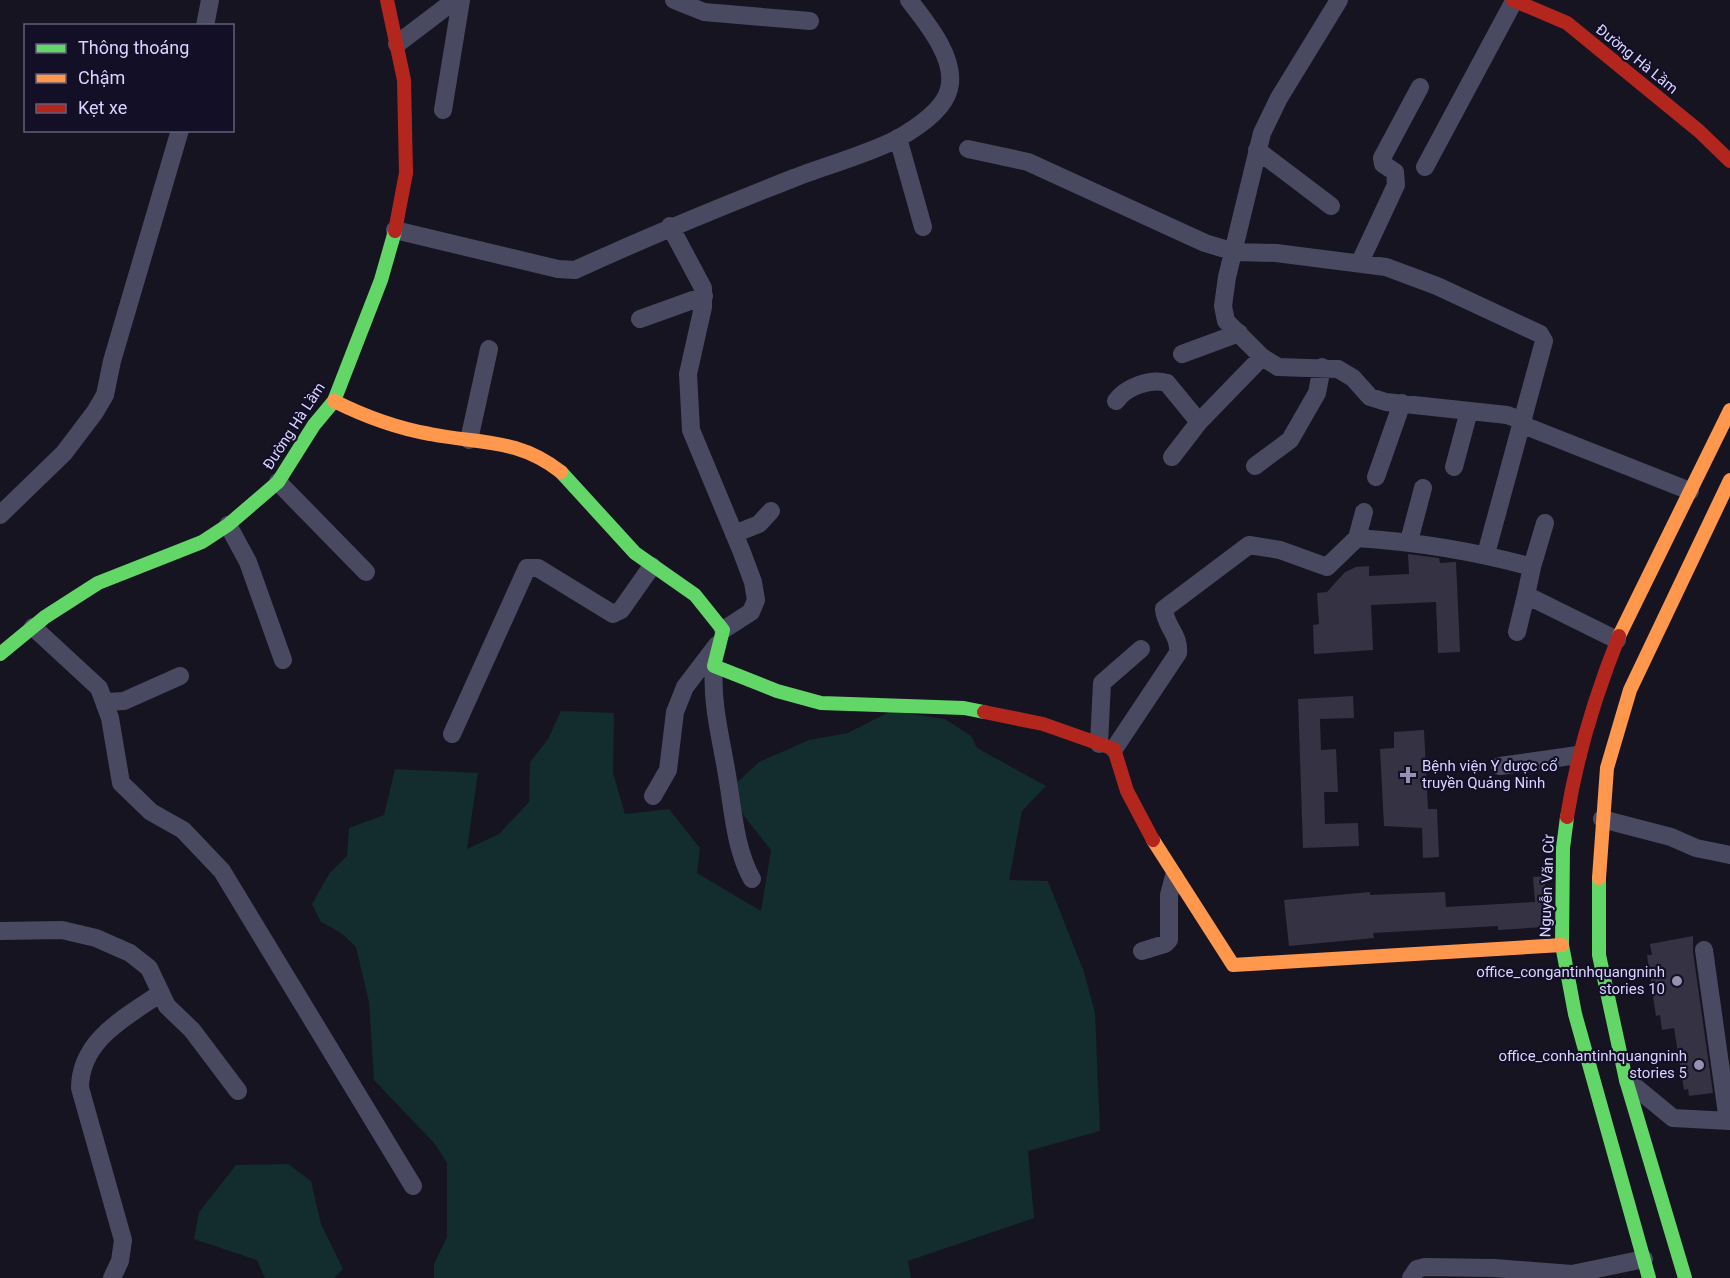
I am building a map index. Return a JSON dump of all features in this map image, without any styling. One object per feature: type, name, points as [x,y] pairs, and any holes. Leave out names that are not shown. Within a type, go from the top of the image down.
[{"type":"main road","name":"Đường Hà Lầm","points":[[0,654],[33,627],[98,583],[202,542],[228,525],[278,482],[315,425],[334,401],[381,280],[395,230],[406,173],[404,80],[387,0]]},
{"type":"main road","name":"Đường Hà Lầm","points":[[1514,0],[1567,23],[1730,160]]},
{"type":"main road","points":[[334,401],[353,411],[402,428],[512,445],[534,453],[555,466],[637,554],[682,584],[704,605],[720,638],[714,666],[777,691],[821,703],[964,708],[1042,724],[1106,747],[1174,876],[1233,965],[1562,945]]},
{"type":"main road","name":"Nguyễn Văn Cừ","points":[[1646,1272],[1575,1014],[1562,945],[1563,848],[1578,755],[1593,701],[1617,640],[1730,410]]},
{"type":"main road","points":[[1685,1278],[1626,1080],[1599,956],[1599,856],[1606,768],[1630,690],[1722,514],[1730,480]]},
{"type":"street","points":[[206,24],[210,0]]},
{"type":"street","points":[[397,45],[455,0]]},
{"type":"street","points":[[443,110],[461,0]]},
{"type":"street","points":[[674,0],[704,12],[810,21]]},
{"type":"street","points":[[395,230],[558,269],[575,270],[670,226],[898,138],[919,124],[939,106],[950,88],[944,57],[927,24],[909,0]]},
{"type":"street","points":[[1339,0],[1279,98],[1257,150],[1235,252],[1227,277],[1223,306],[1226,321],[1262,357],[1278,367],[1338,369],[1353,378],[1370,398],[1507,415],[1690,491]]},
{"type":"street","points":[[1425,167],[1514,0]]},
{"type":"street","points":[[1360,262],[1396,185],[1395,172],[1383,164],[1382,158],[1420,87]]},
{"type":"street","points":[[0,515],[64,453],[105,395],[112,361],[179,132]]},
{"type":"street","points":[[898,138],[923,227]]},
{"type":"street","points":[[968,149],[1028,162],[1205,243],[1235,252],[1360,262],[1386,267],[1437,286],[1482,310],[1540,334],[1544,340],[1486,554]]},
{"type":"street","points":[[1257,150],[1331,206]]},
{"type":"street","points":[[653,796],[668,770],[675,712],[685,687],[720,638],[751,612],[756,600],[753,582],[691,429],[688,374],[704,296],[693,264],[670,226]]},
{"type":"street","points":[[640,319],[704,296]]},
{"type":"street","points":[[1182,354],[1239,333]]},
{"type":"street","points":[[469,440],[489,349]]},
{"type":"street","points":[[1172,457],[1199,422],[1262,357]]},
{"type":"street","points":[[1256,465],[1290,440],[1317,393],[1322,367]]},
{"type":"street","points":[[1116,401],[1123,392],[1137,385],[1161,381],[1167,383],[1199,422]]},
{"type":"street","points":[[1376,477],[1402,403]]},
{"type":"street","points":[[1454,467],[1469,411]]},
{"type":"street","points":[[278,482],[366,572]]},
{"type":"street","points":[[1409,541],[1423,488]]},
{"type":"street","points":[[734,534],[759,524],[771,511]]},
{"type":"street","points":[[1106,747],[1178,653],[1178,639],[1164,616],[1164,609],[1169,603],[1249,545],[1280,550],[1327,567],[1357,538],[1364,512]]},
{"type":"street","points":[[1517,632],[1545,523]]},
{"type":"street","points":[[228,525],[248,562],[283,660]]},
{"type":"street","points":[[1357,538],[1409,541],[1486,554],[1532,567]]},
{"type":"street","points":[[452,734],[527,568],[538,568],[613,614],[621,610],[652,566]]},
{"type":"street","points":[[1526,595],[1617,640]]},
{"type":"street","points":[[33,627],[99,688],[106,702],[121,783],[151,812],[183,830],[222,871],[413,1186]]},
{"type":"street","points":[[1106,747],[1102,683],[1141,649]]},
{"type":"street","points":[[714,666],[712,689],[730,794],[743,864],[752,879]]},
{"type":"street","points":[[106,702],[124,701],[180,676]]},
{"type":"street","points":[[1500,766],[1578,755]]},
{"type":"street","points":[[1602,819],[1671,837],[1696,848],[1730,855]]},
{"type":"street","points":[[1142,951],[1165,944],[1168,940],[1170,895],[1174,876]]},
{"type":"street","points":[[0,931],[62,930],[96,938],[130,953],[149,968],[167,1006],[192,1030],[238,1091]]},
{"type":"street","points":[[1594,1086],[1626,1080],[1673,1118],[1729,1121],[1704,950]]},
{"type":"street","points":[[112,1278],[120,1261],[123,1240],[81,1088],[82,1063],[92,1047],[119,1022],[161,993]]},
{"type":"street","points":[[1411,1278],[1417,1269],[1425,1267],[1494,1268],[1572,1274],[1646,1272]]},
{"type":"green space","points":[[561,711],[614,713],[613,773],[625,814],[669,809],[700,848],[697,873],[761,911],[771,850],[744,816],[730,789],[759,762],[809,740],[848,733],[891,711],[945,719],[971,736],[977,748],[1046,786],[1022,811],[1009,880],[1048,881],[1084,972],[1095,1013],[1100,1131],[1028,1151],[1034,1218],[908,1261],[911,1278],[434,1278],[434,1264],[447,1237],[447,1163],[435,1144],[374,1080],[369,1002],[356,947],[341,933],[321,922],[312,904],[329,874],[347,856],[349,828],[384,815],[395,769],[478,773],[467,849],[499,834],[529,802],[530,762],[548,739]]},
{"type":"green space","points":[[288,1164],[311,1181],[321,1224],[343,1269],[334,1278],[265,1278],[257,1260],[194,1239],[199,1212],[236,1165]]},
{"type":"building","points":[[1408,554],[1439,558],[1440,563],[1456,562],[1460,652],[1438,653],[1436,602],[1371,605],[1373,650],[1314,654],[1313,625],[1319,624],[1317,593],[1327,592],[1345,572],[1356,567],[1369,566],[1369,576],[1409,574]]},
{"type":"building","points":[[1353,696],[1354,718],[1320,719],[1321,750],[1336,749],[1338,792],[1324,792],[1325,824],[1358,823],[1359,846],[1303,848],[1298,699]]},
{"type":"building","points":[[1424,730],[1428,809],[1437,809],[1439,857],[1423,858],[1422,828],[1384,826],[1380,749],[1394,748],[1394,732]]},
{"type":"building","points":[[1545,876],[1545,927],[1498,930],[1498,926],[1373,933],[1374,938],[1289,946],[1284,900],[1370,892],[1370,895],[1445,892],[1446,907],[1535,902],[1533,877]]},
{"type":"building","name":"office_congantinhquangninh stories 10","points":[[1693,936],[1693,952],[1713,1093],[1689,1096],[1688,1089],[1684,1090],[1674,1028],[1662,1030],[1660,1015],[1656,1016],[1647,955],[1652,955],[1650,944]]},
{"type":"traffic: fast","points":[[0,654],[45,617],[98,583],[202,542],[228,525],[278,482],[314,425],[334,401],[381,280],[395,231]]},
{"type":"traffic: fast","points":[[561,472],[635,553],[695,595],[723,630],[714,666],[777,691],[821,703],[964,708],[984,712]]},
{"type":"traffic: fast","points":[[1567,817],[1563,848],[1562,945],[1575,1014],[1649,1278]]},
{"type":"traffic: fast","points":[[1599,878],[1599,955],[1626,1080],[1685,1278]]},
{"type":"traffic: slow","points":[[334,401],[393,425],[430,434],[514,448],[545,461],[561,472]]},
{"type":"traffic: slow","points":[[1619,636],[1730,410]]},
{"type":"traffic: slow","points":[[1599,878],[1607,768],[1630,690],[1730,480]]},
{"type":"traffic: slow","points":[[1153,840],[1233,965],[1562,945]]},
{"type":"traffic: jam","points":[[387,0],[404,80],[406,173],[395,231]]},
{"type":"traffic: jam","points":[[1513,0],[1567,23],[1699,131],[1730,161]]},
{"type":"traffic: jam","points":[[1567,817],[1588,725],[1619,636]]},
{"type":"traffic: jam","points":[[984,712],[1043,724],[1114,749],[1127,791],[1153,840]]},
{"type":"place","name":"Bệnh viện Y dược cổ truyền Quảng Ninh","points":[[1408,775]]},
{"type":"place","name":"office_congantinhquangninh stories 10","points":[[1677,981]]},
{"type":"place","name":"office_conhantinhquangninh stories 5","points":[[1699,1065]]}]
